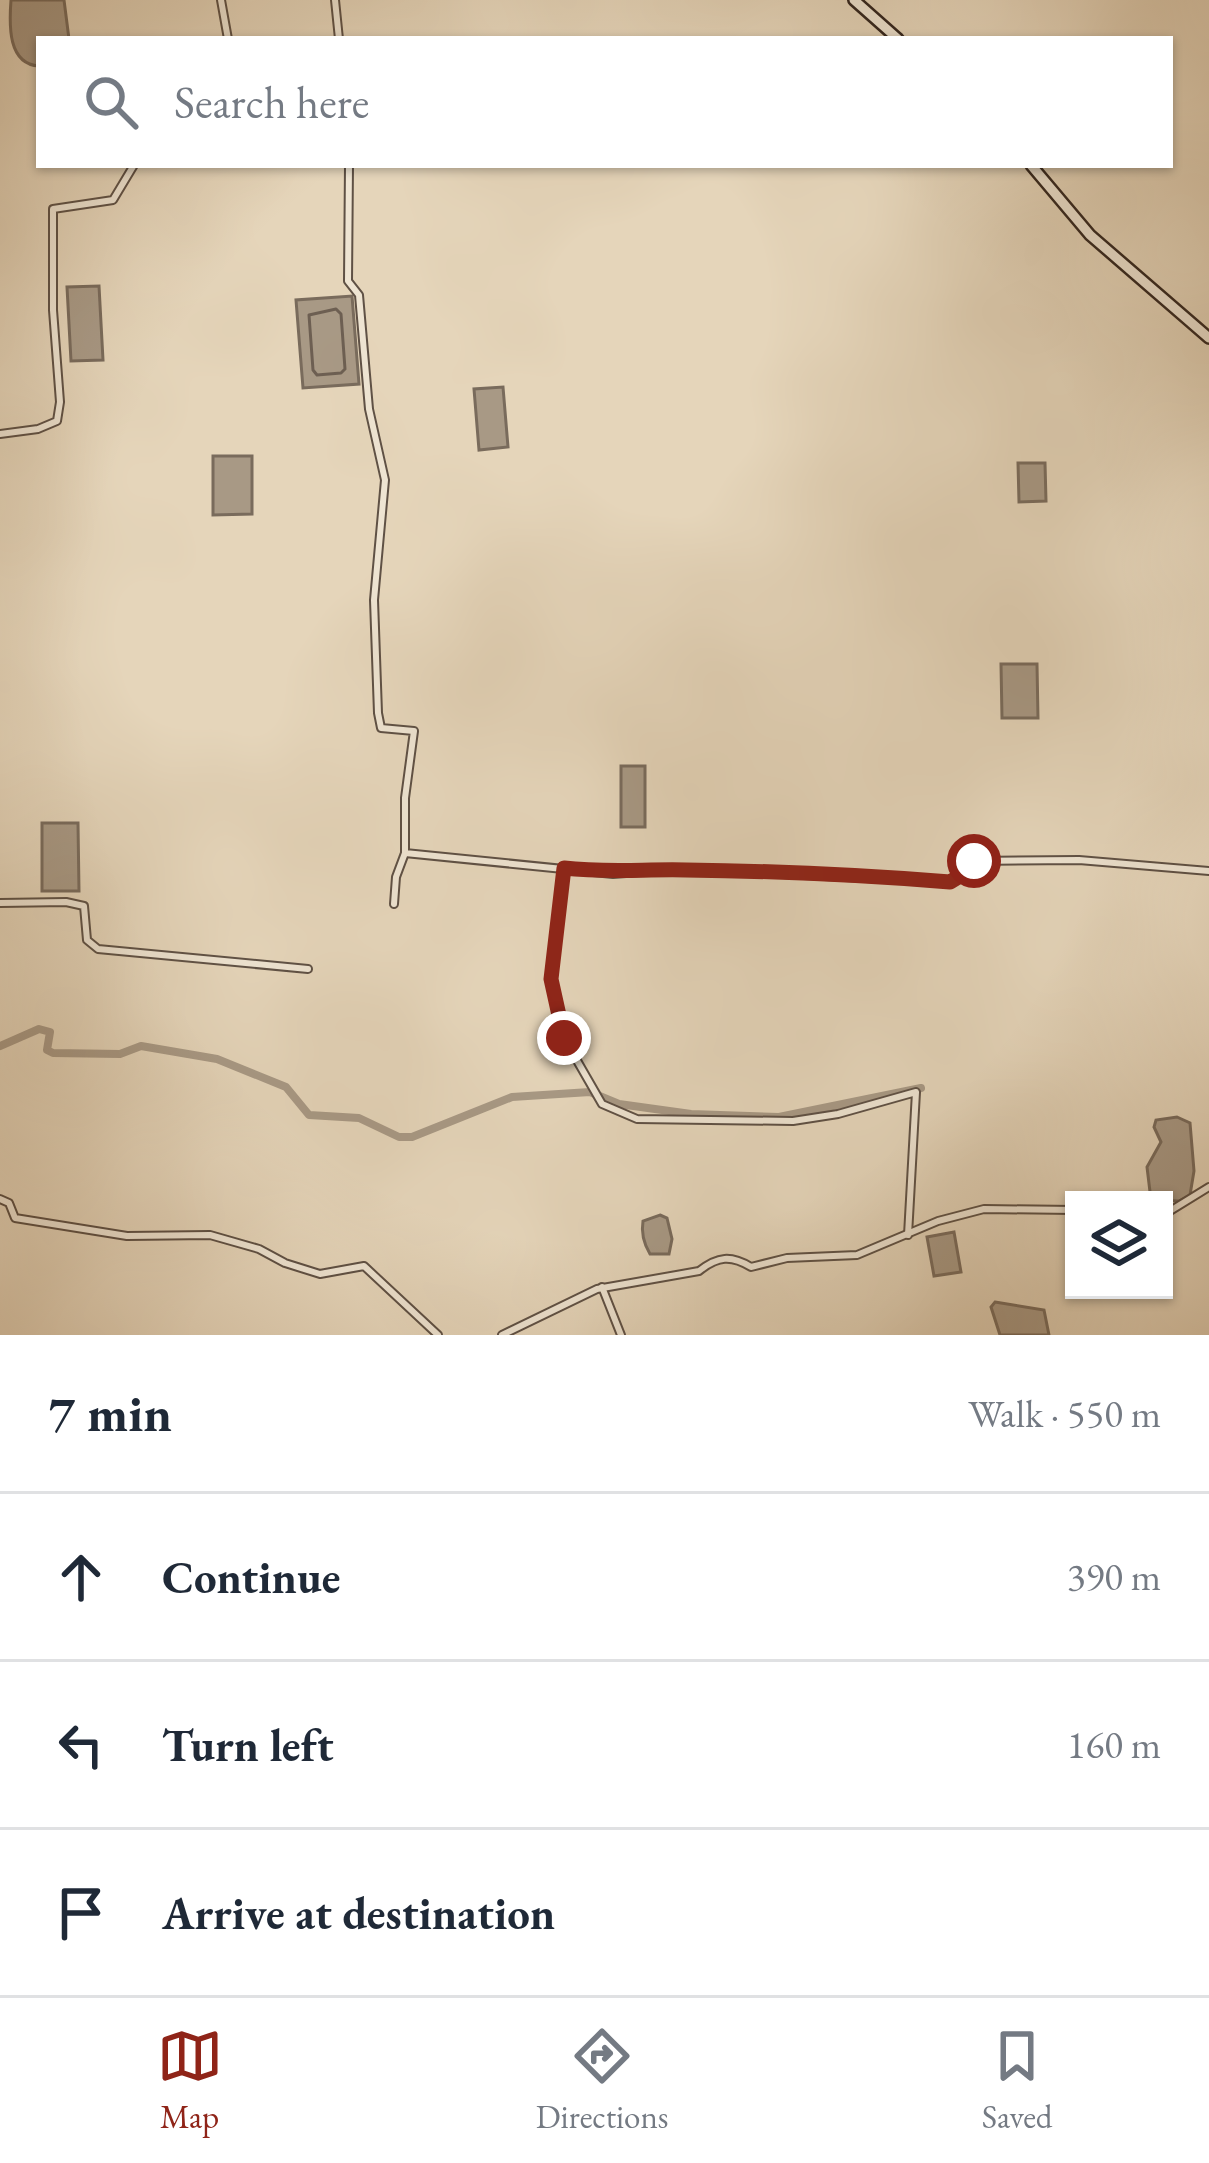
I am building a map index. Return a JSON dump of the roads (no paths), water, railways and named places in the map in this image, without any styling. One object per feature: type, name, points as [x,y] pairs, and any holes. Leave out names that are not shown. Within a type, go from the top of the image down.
[{"type":"main road","points":[[854,0],[895,36]]},
{"type":"main road","points":[[1033,168],[1090,236],[1209,338]]},
{"type":"street","points":[[221,0],[227,36]]},
{"type":"street","points":[[335,0],[339,36]]},
{"type":"street","points":[[0,434],[57,421],[53,209],[113,200],[132,168]]},
{"type":"street","points":[[349,168],[348,281],[359,296],[369,409],[385,480],[374,600],[378,712],[381,728],[414,731],[405,798],[405,853],[396,877],[394,904]]},
{"type":"street","points":[[405,853],[613,874],[679,869],[950,882],[974,861],[1079,860],[1209,871]]},
{"type":"street","points":[[564,868],[551,979],[564,1038],[602,1105],[637,1119],[793,1121],[916,1092],[908,1235]]},
{"type":"street","points":[[0,903],[83,906],[87,940],[98,949],[308,969]]},
{"type":"street","points":[[1173,1209],[1209,1187]]},
{"type":"street","points":[[0,1199],[9,1203],[15,1218],[128,1236],[210,1235],[320,1274],[364,1266],[438,1335]]},
{"type":"street","points":[[502,1335],[602,1287],[699,1270],[712,1260],[734,1257],[751,1267],[787,1258],[857,1255],[984,1209],[1065,1210]]},
{"type":"street","points":[[602,1287],[621,1335]]},
{"type":"water","points":[[11,0],[64,0],[69,36],[36,36],[36,65],[21,58],[11,32]]},
{"type":"water","points":[[99,286],[103,360],[71,361],[67,287]]},
{"type":"water","points":[[352,296],[359,384],[303,388],[296,300]]},
{"type":"water","points":[[503,387],[508,447],[479,450],[474,389]]},
{"type":"water","points":[[213,456],[252,456],[252,514],[213,515]]},
{"type":"water","points":[[1018,463],[1045,463],[1046,501],[1019,502]]},
{"type":"water","points":[[1001,664],[1037,664],[1038,718],[1002,718]]},
{"type":"water","points":[[621,766],[645,766],[645,827],[621,827]]},
{"type":"water","points":[[42,823],[78,823],[79,891],[42,891]]},
{"type":"water","points":[[1177,1117],[1190,1123],[1194,1171],[1190,1195],[1179,1201],[1173,1201],[1173,1191],[1150,1191],[1147,1167],[1161,1142],[1156,1120]]},
{"type":"water","points":[[660,1215],[667,1218],[672,1239],[669,1254],[650,1254],[643,1221]]},
{"type":"water","points":[[954,1232],[961,1272],[934,1276],[927,1237]]},
{"type":"water","points":[[995,1302],[1044,1310],[1049,1335],[1000,1335],[991,1307]]},
{"type":"waterway","points":[[0,1046],[39,1029],[50,1032],[47,1050],[53,1053],[120,1054],[141,1046],[217,1059],[286,1087],[309,1115],[359,1118],[399,1137],[412,1137],[512,1097],[590,1092],[619,1104],[691,1114],[779,1117],[921,1088]]}]
